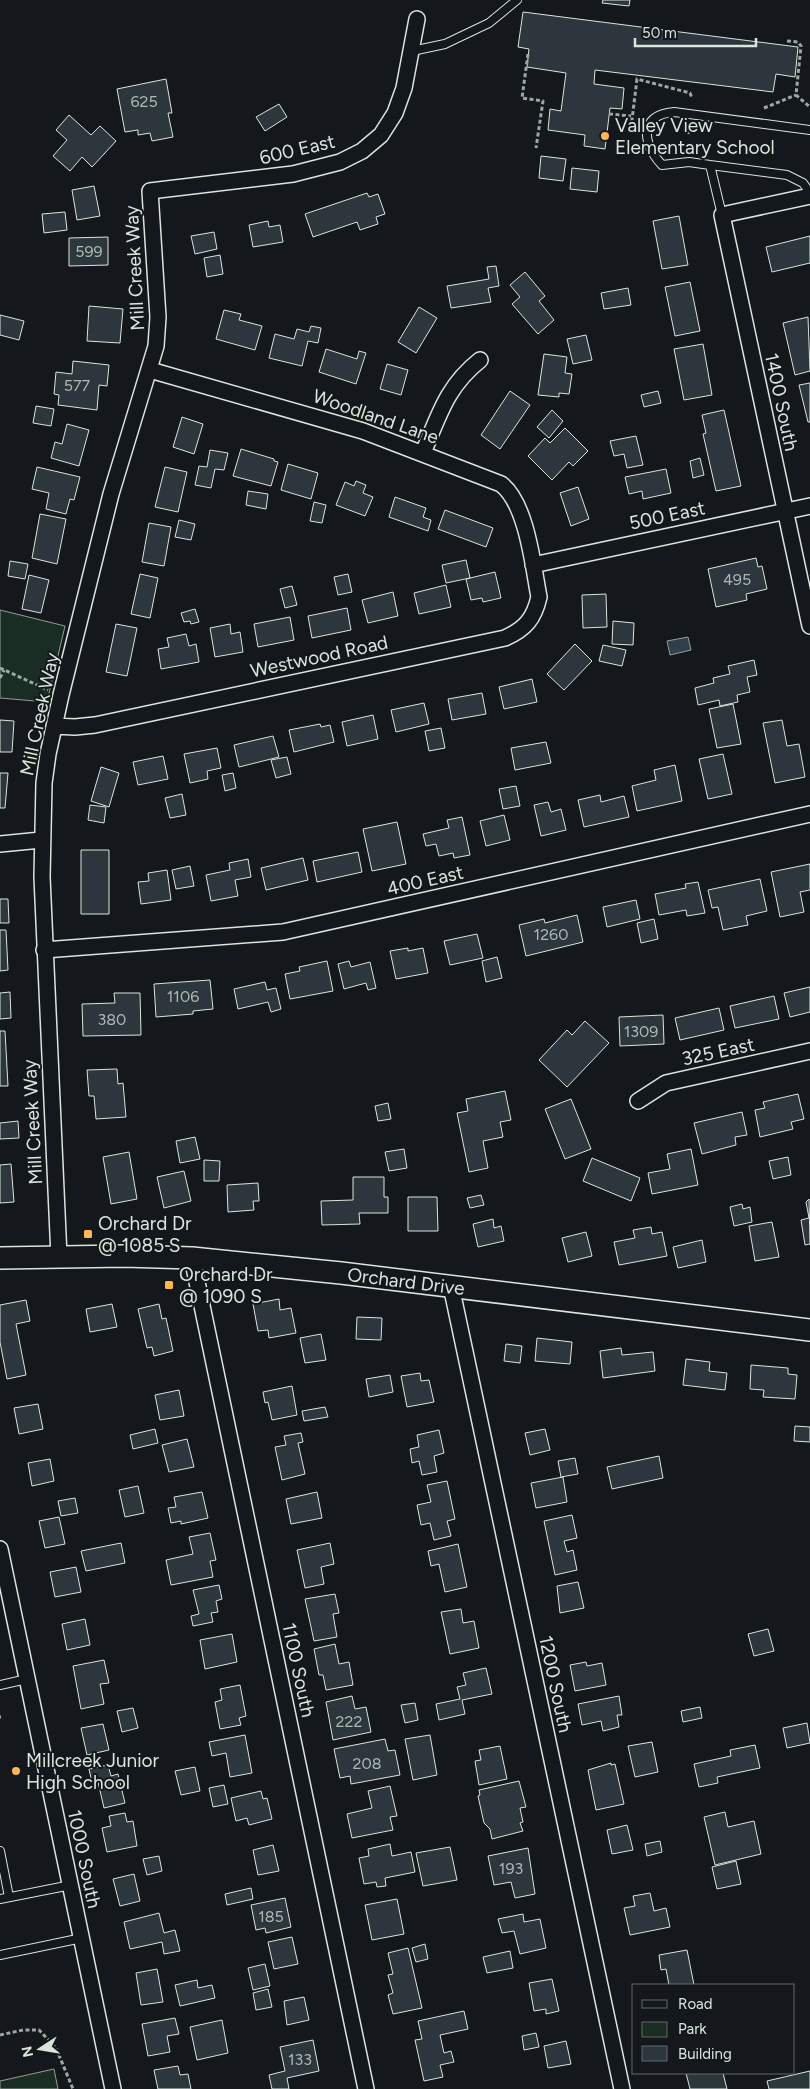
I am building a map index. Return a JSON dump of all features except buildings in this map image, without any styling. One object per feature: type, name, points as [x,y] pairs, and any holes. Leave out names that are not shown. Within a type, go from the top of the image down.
[{"type":"main road","name":"Orchard Drive","points":[[0,1258],[192,1258],[451,1286],[810,1330]]},
{"type":"street","name":"600 East","points":[[150,191],[293,174],[340,162],[362,151],[381,135],[395,113],[404,88],[417,19]]},
{"type":"street","name":"Mill Creek Way","points":[[59,1257],[44,950],[41,840],[44,783],[54,726],[111,494],[156,346],[158,317],[150,191]]},
{"type":"street","points":[[722,215],[810,195]]},
{"type":"street","name":"1400 South","points":[[722,215],[810,626]]},
{"type":"street","points":[[423,453],[450,391],[462,374],[480,360]]},
{"type":"street","name":"Woodland Lane","points":[[150,370],[303,412],[423,453],[494,481],[508,489],[519,511],[533,564]]},
{"type":"street","name":"500 East","points":[[533,564],[810,506]]},
{"type":"street","name":"Westwood Road","points":[[54,726],[75,727],[96,724],[505,638],[518,632],[529,623],[536,611],[539,597],[533,564]]},
{"type":"street","name":"400 East","points":[[44,950],[283,932],[810,814]]},
{"type":"street","points":[[0,844],[41,840]]},
{"type":"street","name":"325 East","points":[[638,1101],[666,1083],[810,1051]]},
{"type":"street","name":"1100 South","points":[[192,1258],[366,2089]]},
{"type":"street","name":"1200 South","points":[[451,1286],[622,2089]]},
{"type":"street","name":"1000 South","points":[[0,1549],[113,2089]]},
{"type":"lane","points":[[412,51],[444,44],[490,23],[516,0]]},
{"type":"lane","points":[[810,130],[666,113],[652,120],[647,126],[646,134],[652,155],[662,166],[681,162],[787,175],[803,182],[810,195]]},
{"type":"lane","points":[[710,165],[722,215]]},
{"type":"lane","points":[[0,1685],[27,1679]]},
{"type":"lane","points":[[0,1851],[9,1897]]},
{"type":"lane","points":[[0,1899],[71,1885]]},
{"type":"lane","points":[[0,1955],[82,1938]]},
{"type":"path","points":[[786,40],[798,42],[801,46],[796,95]]},
{"type":"path","points":[[528,54],[522,98],[543,101],[536,148]]},
{"type":"path","points":[[631,128],[637,79],[690,93],[692,98]]},
{"type":"path","points":[[796,95],[810,107]]},
{"type":"path","points":[[764,108],[796,95]]},
{"type":"path","points":[[609,114],[631,116]]},
{"type":"path","points":[[688,134],[690,123]]},
{"type":"path","points":[[0,678],[2,669],[48,690]]},
{"type":"path","points":[[0,2035],[23,2030],[39,2030],[56,2048],[74,2089]]},
{"type":"green space","points":[[0,610],[65,626],[47,702],[0,698]]},
{"type":"green space","points":[[54,2069],[58,2089],[0,2089],[0,2081]]},
{"type":"water","points":[[688,637],[691,650],[670,655],[667,641]]},
{"type":"place","name":"Valley View Elementary School","points":[[605,136]]},
{"type":"place","name":"Orchard Dr @ 1085 S","points":[[88,1234]]},
{"type":"place","name":"Orchard Dr @ 1090 S","points":[[169,1285]]},
{"type":"place","name":"Millcreek Junior High School","points":[[16,1771]]}]
